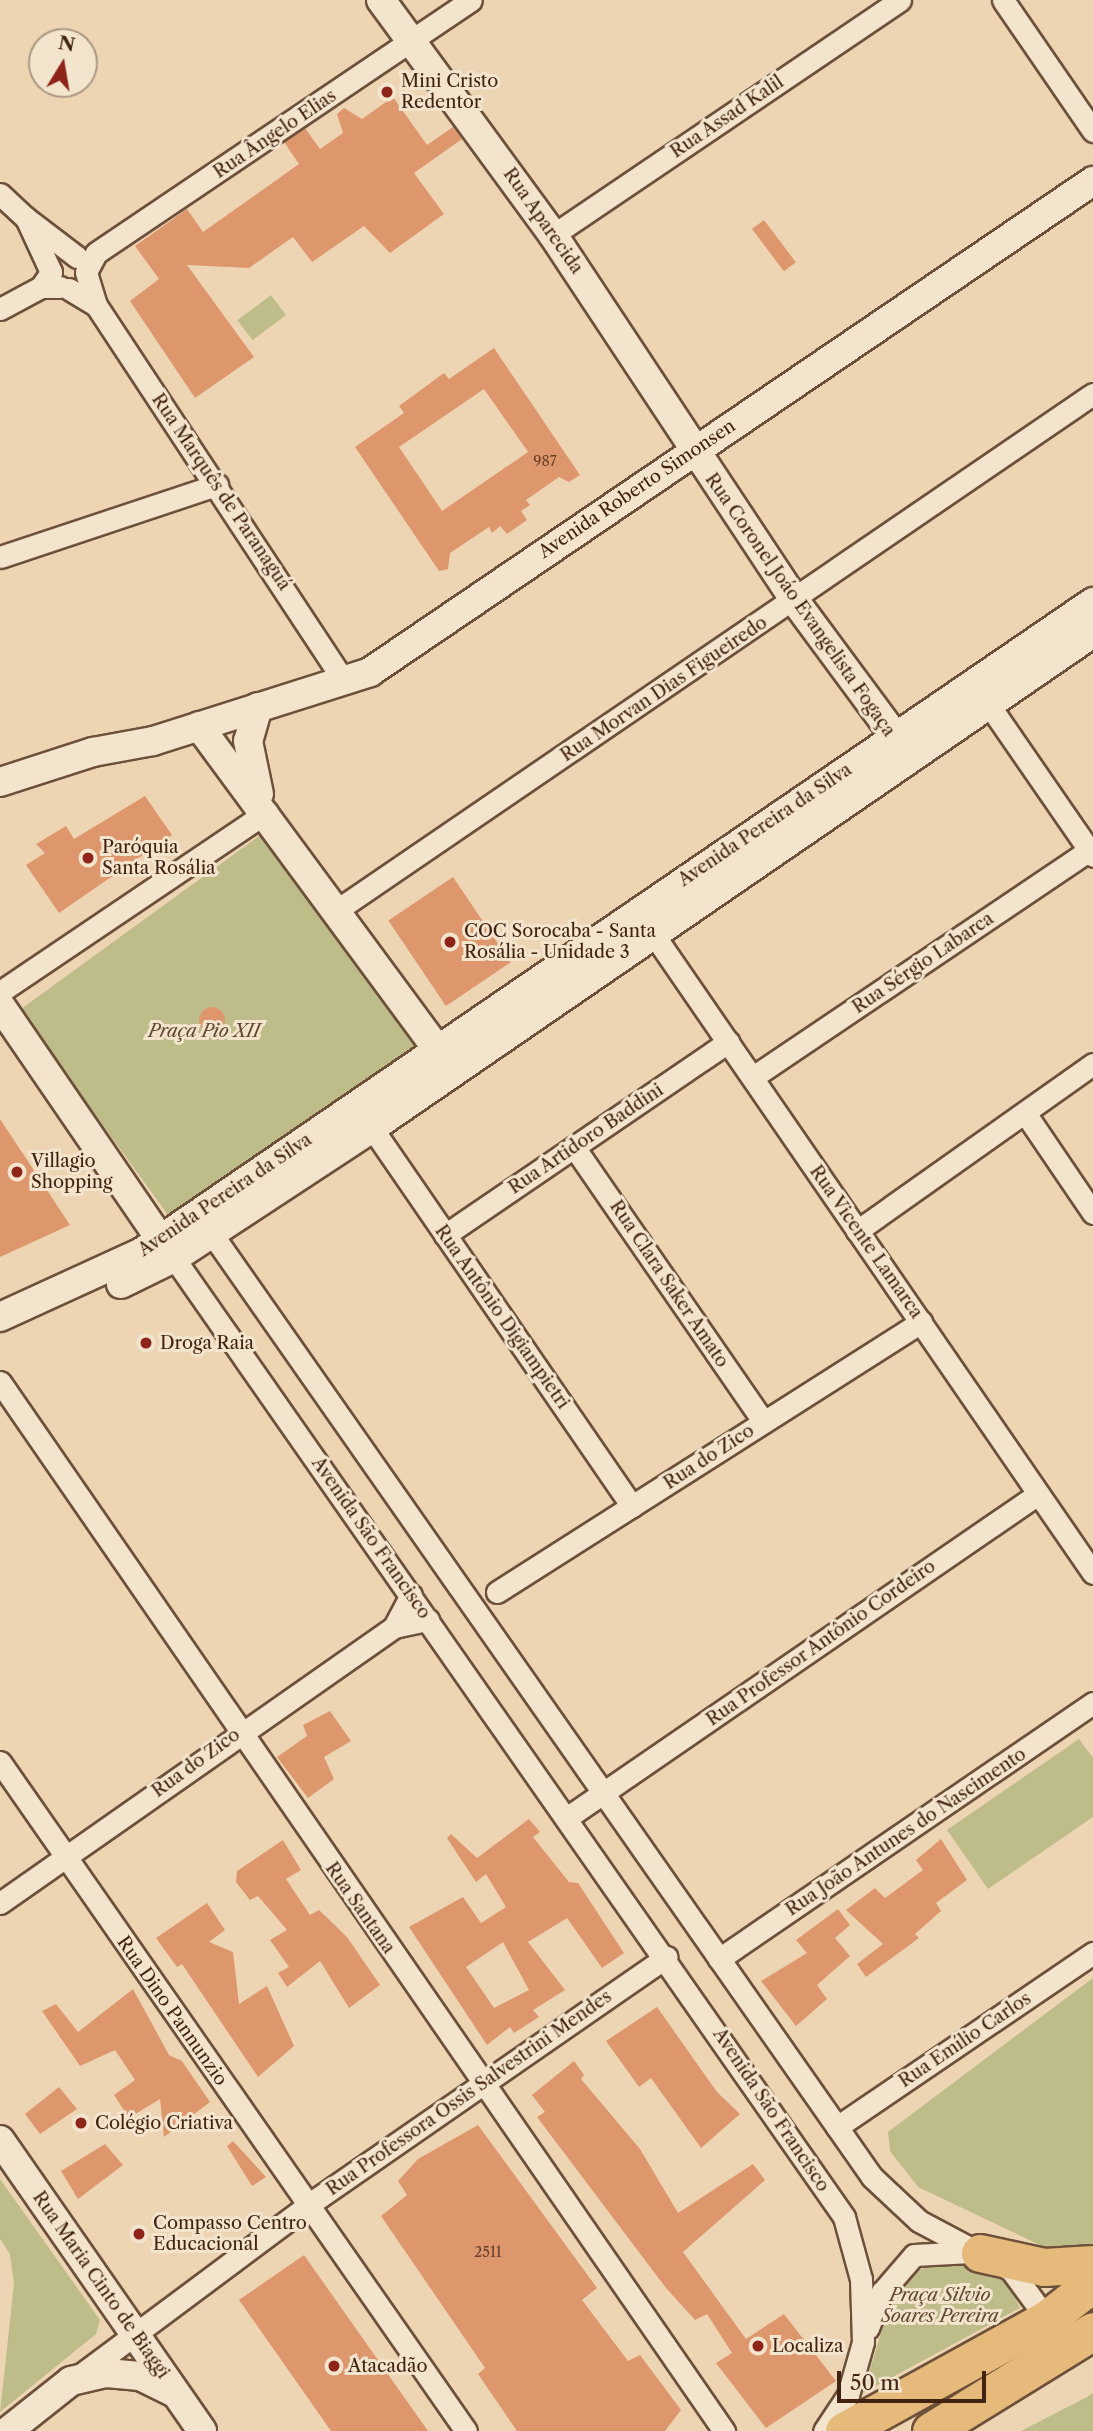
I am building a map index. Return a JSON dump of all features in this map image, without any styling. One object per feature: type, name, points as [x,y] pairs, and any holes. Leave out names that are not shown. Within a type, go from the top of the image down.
[{"type":"highway","points":[[980,2253],[1044,2267],[1093,2264]]},
{"type":"highway","points":[[844,2431],[1047,2319],[1093,2283]]},
{"type":"highway","points":[[1019,2382],[1044,2355],[1047,2319]]},
{"type":"highway","points":[[932,2431],[1019,2382],[1093,2331]]},
{"type":"main road","name":"Rua Aparecida","points":[[382,0],[414,39],[553,235],[686,428],[693,450]]},
{"type":"main road","name":"Avenida Roberto Simonsen","points":[[0,782],[78,757],[153,741],[343,680],[380,665],[1093,181]]},
{"type":"main road","name":"Rua Coronel Joáo Evangelista Fogaça","points":[[693,450],[795,601],[901,747]]},
{"type":"main road","name":"Avenida Pereira da Silva","points":[[0,1317],[125,1262],[212,1234],[439,1081],[645,923],[901,747],[1093,602]]},
{"type":"main road","name":"Avenida Pereira da Silva","points":[[901,747],[989,705],[1093,633]]},
{"type":"main road","points":[[258,707],[248,767],[267,812]]},
{"type":"main road","points":[[198,726],[267,812],[436,1047],[439,1081]]},
{"type":"main road","name":"Avenida Roberto Simonsen","points":[[0,802],[99,770],[153,741]]},
{"type":"main road","points":[[0,792],[78,757]]},
{"type":"main road","name":"Avenida Pereira da Silva","points":[[0,1337],[167,1248],[436,1047],[645,923]]},
{"type":"main road","points":[[0,1005],[167,1248]]},
{"type":"main road","name":"Rua Maria Cinto de Biaggi","points":[[0,2140],[202,2431]]},
{"type":"main road","name":"Rua Professora Ossis Salvestrini Mendes","points":[[8,2431],[71,2381],[106,2373],[140,2376],[176,2393]]},
{"type":"street","name":"Rua Ângelo Elias","points":[[56,284],[96,253],[471,0]]},
{"type":"street","name":"Rua Assad Kalil","points":[[553,235],[900,0]]},
{"type":"street","points":[[1003,0],[1093,131]]},
{"type":"street","points":[[0,194],[82,265]]},
{"type":"street","points":[[26,218],[56,284]]},
{"type":"street","points":[[56,284],[60,257],[82,265]]},
{"type":"street","name":"Rua Marquês de Paranaguá","points":[[82,265],[96,305],[343,680]]},
{"type":"street","points":[[0,309],[56,284]]},
{"type":"street","name":"Rua Marquês de Paranaguá","points":[[56,284],[96,305]]},
{"type":"street","name":"Rua Morvan Dias Figueiredo","points":[[337,910],[795,601],[1093,394]]},
{"type":"street","points":[[0,557],[217,485]]},
{"type":"street","points":[[989,705],[1092,851]]},
{"type":"street","points":[[0,992],[267,812]]},
{"type":"street","name":"Rua Sérgio Labarca","points":[[752,1077],[1092,851]]},
{"type":"street","name":"Rua Vicente Lamarca","points":[[645,923],[1093,1573]]},
{"type":"street","name":"Rua Artidoro Baddini","points":[[445,1235],[728,1042]]},
{"type":"street","points":[[857,1231],[1093,1064]]},
{"type":"street","points":[[1025,1113],[1093,1213]]},
{"type":"street","name":"Rua Antônio Digiampietri","points":[[372,1128],[632,1506]]},
{"type":"street","name":"Rua Clara Saker Amato","points":[[575,1147],[764,1422]]},
{"type":"street","points":[[212,1234],[479,1620],[604,1793],[837,2127],[894,2202],[980,2253],[1026,2285],[1047,2319]]},
{"type":"street","name":"Avenida São Francisco","points":[[167,1248],[666,1957],[844,2217],[861,2279],[863,2342],[848,2395],[824,2431]]},
{"type":"street","name":"Rua do Zico","points":[[479,1620],[497,1592],[921,1322]]},
{"type":"street","name":"Rua Santana","points":[[0,1382],[238,1731],[724,2431]]},
{"type":"street","name":"Rua Professor Antônio Cordeiro","points":[[604,1793],[1038,1494]]},
{"type":"street","name":"Rua do Zico","points":[[461,1594],[497,1592]]},
{"type":"street","name":"Rua do Zico","points":[[394,1627],[411,1595]]},
{"type":"street","name":"Rua do Zico","points":[[0,1903],[66,1859],[238,1731],[394,1627],[429,1620]]},
{"type":"street","name":"Rua João Antunes do Nascimento","points":[[719,1959],[1093,1703]]},
{"type":"street","name":"Rua Dino Pannunzio","points":[[0,1762],[466,2431]]},
{"type":"street","points":[[568,1817],[604,1793]]},
{"type":"street","name":"Rua Emílio Carlos","points":[[837,2127],[1093,1953]]},
{"type":"street","name":"Rua Professora Ossis Salvestrini Mendes","points":[[71,2381],[308,2205],[666,1957]]},
{"type":"street","points":[[863,2342],[882,2291],[914,2255],[980,2253]]},
{"type":"green space","points":[[271,295],[286,315],[253,340],[237,320]]},
{"type":"green space","name":"Praça Pio XII","points":[[266,831],[421,1044],[174,1223],[19,1010]]},
{"type":"green space","points":[[1079,1739],[1093,1758],[1093,1817],[988,1889],[947,1830]]},
{"type":"green space","points":[[1093,1978],[1093,2248],[1042,2246],[918,2187],[890,2151],[888,2132]]},
{"type":"green space","points":[[0,2179],[100,2320],[96,2334],[0,2412],[14,2284],[10,2254],[0,2239]]},
{"type":"green space","name":"Praça Silvio Soares Pereira","points":[[968,2261],[1004,2276],[1020,2308],[863,2393],[886,2316],[910,2275],[930,2265]]},
{"type":"green space","points":[[1093,2393],[1093,2431],[1021,2431],[1087,2397]]},
{"type":"building","points":[[393,97],[427,145],[453,127],[462,139],[414,173],[444,214],[390,253],[364,226],[312,262],[293,237],[249,268],[187,265],[254,357],[195,398],[130,301],[159,279],[135,246],[187,209],[203,232],[299,164],[284,142],[305,128],[320,149],[343,133],[337,114],[344,108],[362,119]]},
{"type":"building","points":[[764,220],[796,262],[784,271],[752,229]]},
{"type":"building","points":[[494,348],[580,475],[569,482],[559,477],[526,500],[530,505],[521,511],[527,520],[507,534],[500,526],[492,533],[489,527],[450,553],[448,569],[439,571],[355,447],[404,413],[399,406],[444,373],[449,379]],"holes":[[[484,389],[528,452],[442,511],[399,447]]]},
{"type":"building","name":"Paróquia Santa Rosália","points":[[145,796],[172,835],[59,913],[26,865],[45,853],[36,844],[66,826],[74,839]]},
{"type":"building","name":"COC Sorocaba - Santa Rosália - Unidade 3","points":[[453,877],[511,962],[446,1006],[388,921]]},
{"type":"building","points":[[212,1007],[221,1011],[225,1020],[221,1029],[212,1033],[203,1029],[199,1020],[203,1011]]},
{"type":"building","name":"Villagio Shopping","points":[[0,1119],[70,1225],[0,1257]]},
{"type":"building","points":[[330,1711],[351,1741],[324,1757],[334,1779],[308,1798],[277,1757],[307,1736],[303,1725]]},
{"type":"building","points":[[529,1819],[540,1832],[533,1837],[569,1882],[578,1883],[624,1953],[602,1968],[567,1918],[528,1942],[565,1990],[533,2010],[539,2017],[514,2033],[510,2027],[487,2045],[409,1927],[463,1897],[481,1923],[506,1907],[486,1874],[476,1882],[447,1838],[451,1834],[477,1858]],"holes":[[[503,1942],[529,1990],[494,2008],[466,1967]]]},
{"type":"building","points":[[941,1839],[967,1880],[936,1903],[941,1911],[915,1934],[919,1938],[866,1977],[857,1964],[883,1944],[846,1910],[875,1888],[885,1898],[923,1870],[916,1860]]},
{"type":"building","points":[[283,1840],[301,1870],[286,1879],[310,1915],[319,1910],[347,1937],[380,1985],[349,2008],[320,1961],[287,1987],[278,1973],[289,1967],[270,1940],[287,1930],[258,1896],[250,1900],[236,1882],[237,1871]]},
{"type":"building","points":[[207,1903],[225,1930],[209,1942],[233,1952],[239,2004],[267,1986],[294,2046],[258,2077],[182,1964],[177,1967],[156,1938]]},
{"type":"building","points":[[838,1909],[850,1925],[835,1938],[850,1956],[817,1985],[827,1999],[796,2026],[761,1981],[807,1953],[796,1940]]},
{"type":"building","points":[[133,1989],[169,2055],[182,2061],[210,2102],[164,2137],[160,2099],[129,2118],[114,2095],[135,2080],[115,2050],[80,2066],[42,2011],[56,2004],[78,2032]]},
{"type":"building","points":[[657,2007],[717,2092],[740,2114],[701,2148],[651,2078],[639,2087],[606,2041]]},
{"type":"building","points":[[574,2061],[584,2075],[581,2079],[640,2149],[678,2213],[753,2164],[765,2180],[683,2252],[746,2339],[784,2314],[836,2381],[766,2428],[716,2363],[732,2353],[707,2314],[695,2320],[666,2288],[537,2117],[545,2112],[532,2095]]},
{"type":"building","points":[[59,2087],[77,2109],[40,2134],[25,2114]]},
{"type":"building","points":[[478,2125],[597,2288],[582,2300],[628,2361],[640,2355],[681,2410],[665,2431],[517,2431],[478,2374],[485,2368],[381,2216],[407,2195],[398,2181],[418,2159]]},
{"type":"building","points":[[233,2141],[266,2177],[252,2186],[227,2146]]},
{"type":"building","points":[[105,2144],[123,2165],[78,2199],[61,2171]]},
{"type":"building","name":"Atacadão","points":[[304,2255],[428,2431],[331,2431],[239,2300]]},
{"type":"place","name":"Mini Cristo Redentor","points":[[387,92]]},
{"type":"place","name":"Paróquia Santa Rosália","points":[[88,858]]},
{"type":"place","name":"COC Sorocaba - Santa Rosália - Unidade 3","points":[[450,942]]},
{"type":"place","name":"Villagio Shopping","points":[[17,1172]]},
{"type":"place","name":"Droga Raia","points":[[146,1343]]},
{"type":"place","name":"Colégio Criativa","points":[[81,2123]]},
{"type":"place","name":"Compasso Centro Educacional","points":[[139,2234]]},
{"type":"place","name":"Localiza","points":[[758,2346]]},
{"type":"place","name":"Atacadão","points":[[334,2366]]}]
